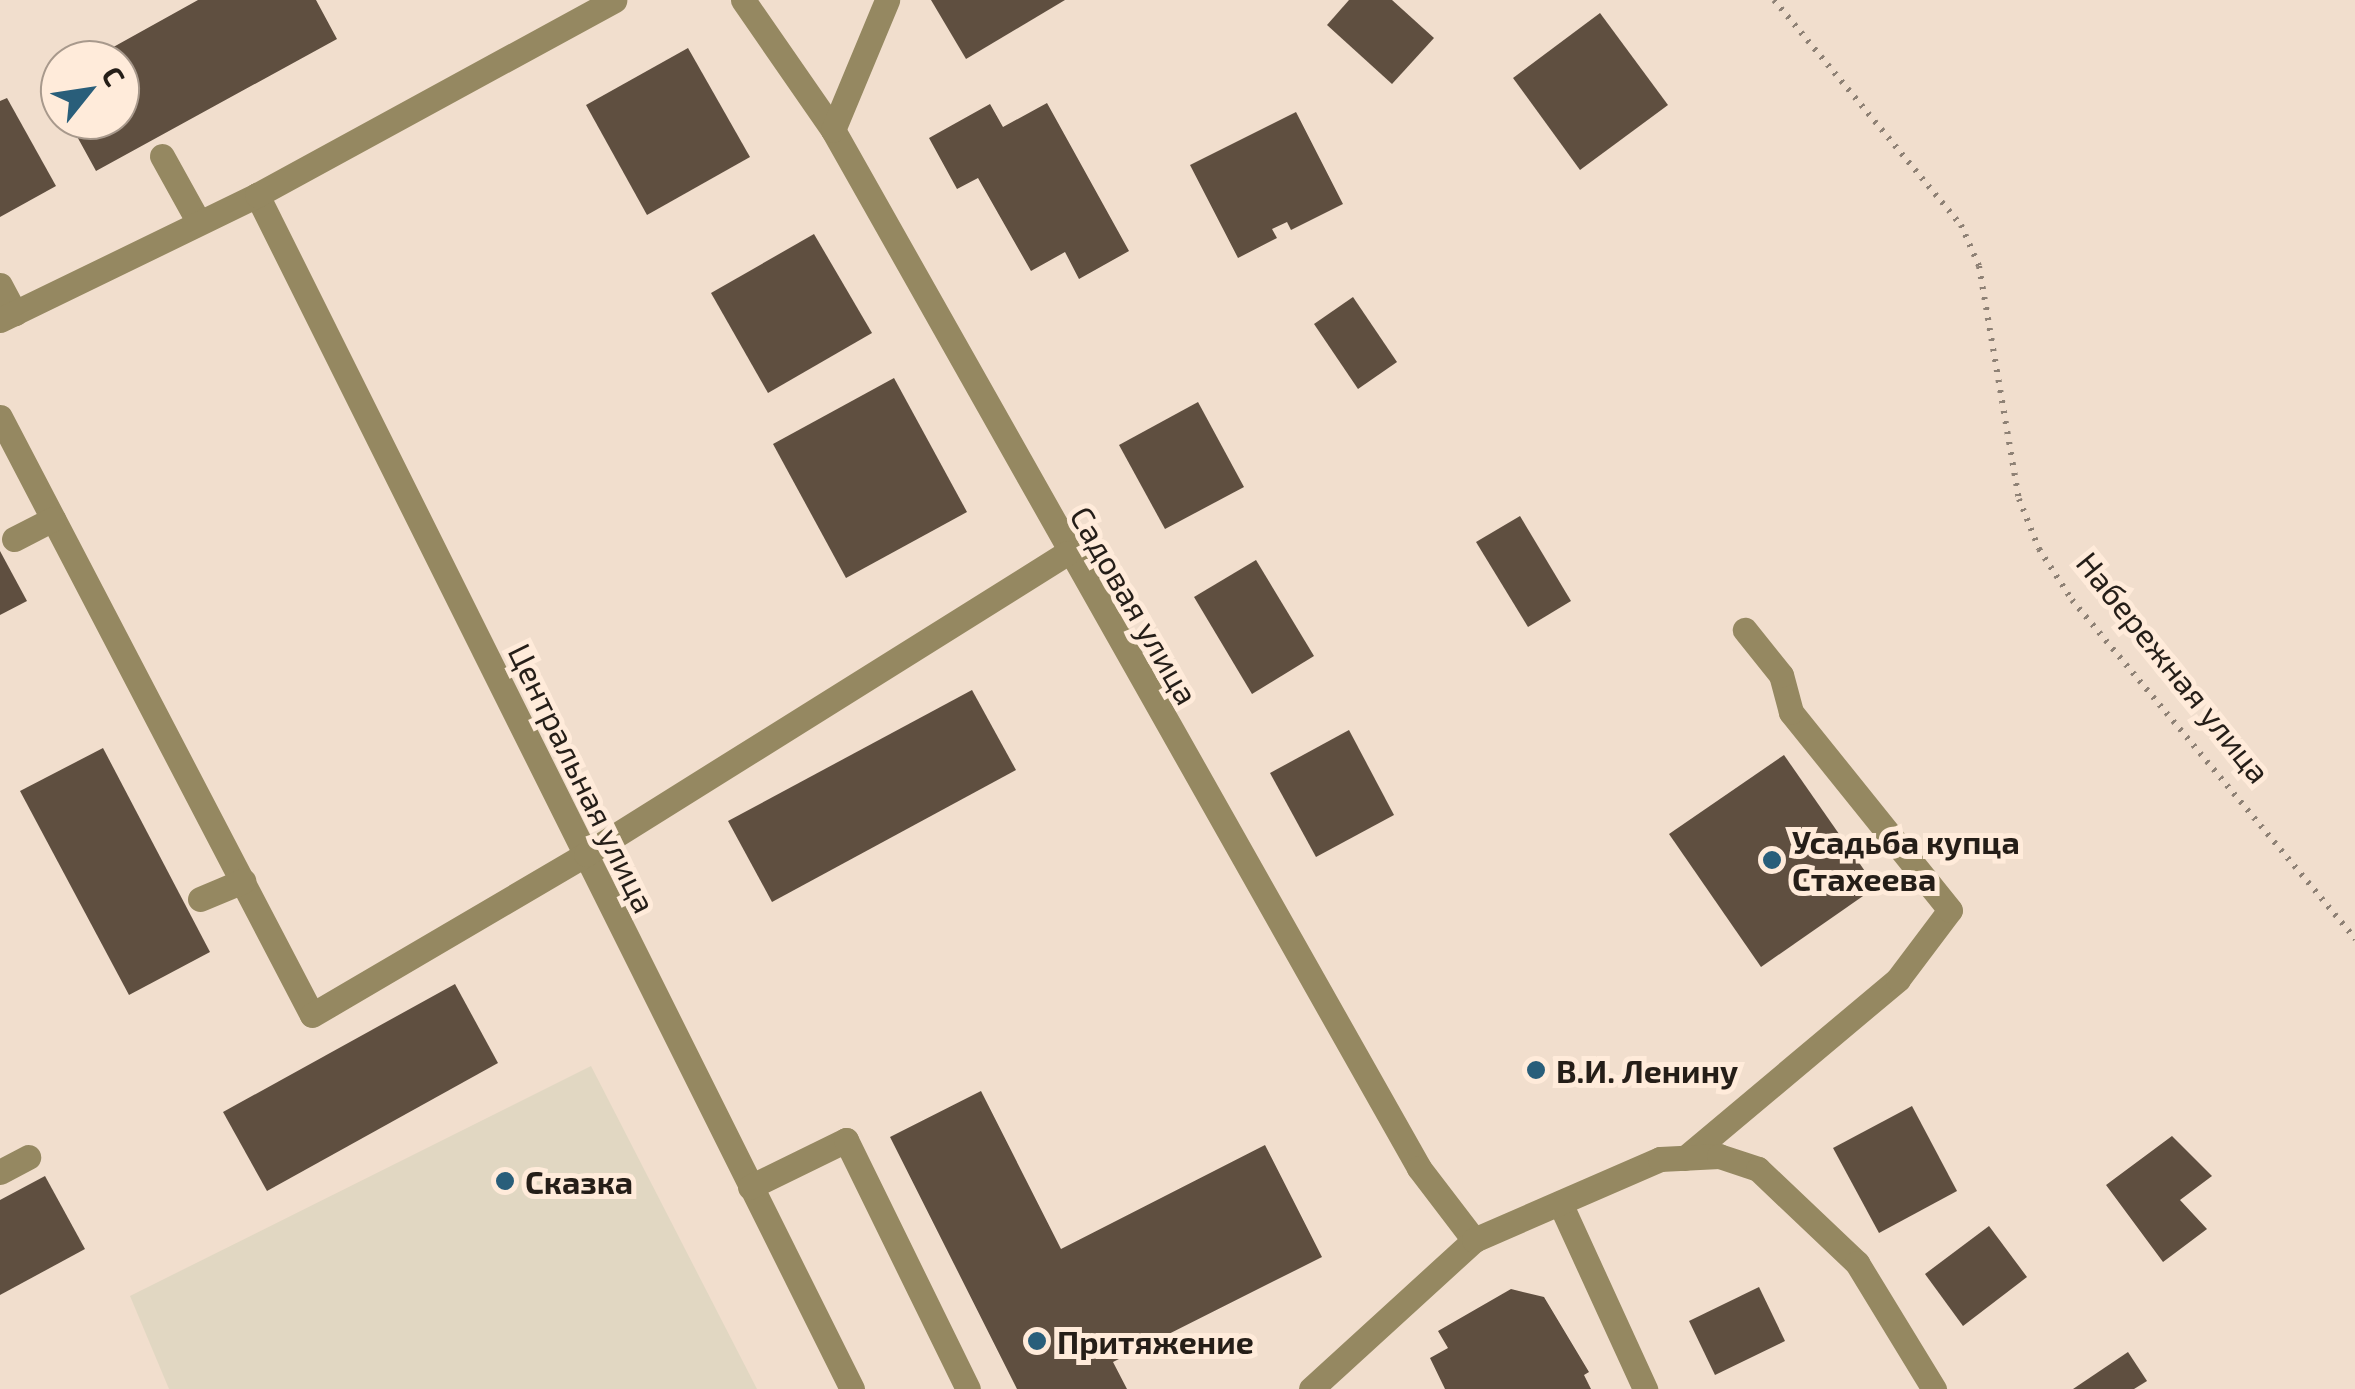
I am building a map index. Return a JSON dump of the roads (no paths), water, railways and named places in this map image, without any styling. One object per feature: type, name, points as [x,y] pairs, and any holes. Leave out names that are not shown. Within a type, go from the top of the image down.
[{"type":"street","points":[[0,285],[7,316],[256,195],[614,0]]},
{"type":"street","name":"Садовая улица","points":[[742,0],[833,130],[1067,553],[1419,1168],[1474,1240]]},
{"type":"street","points":[[833,130],[888,0]]},
{"type":"street","points":[[162,156],[198,221]]},
{"type":"street","name":"Центральная улица","points":[[256,195],[852,1389]]},
{"type":"street","points":[[0,417],[312,1014],[586,854],[1067,553]]},
{"type":"street","points":[[14,539],[53,519]]},
{"type":"street","points":[[1685,1158],[1898,979],[1950,910],[1791,712],[1782,675],[1745,630]]},
{"type":"street","points":[[200,900],[243,881]]},
{"type":"street","points":[[750,1187],[846,1140],[968,1389]]},
{"type":"street","points":[[1311,1389],[1474,1240],[1660,1159],[1719,1156],[1758,1169],[1857,1263],[1934,1389]]},
{"type":"street","points":[[0,1172],[28,1157]]},
{"type":"street","points":[[1560,1203],[1646,1389]]},
{"type":"place","name":"Усадьба купца Стахеева","points":[[1772,860]]},
{"type":"place","name":"В.И. Ленину","points":[[1536,1070]]},
{"type":"place","name":"Сказка","points":[[505,1181]]},
{"type":"place","name":"Притяжение","points":[[1037,1341]]}]
